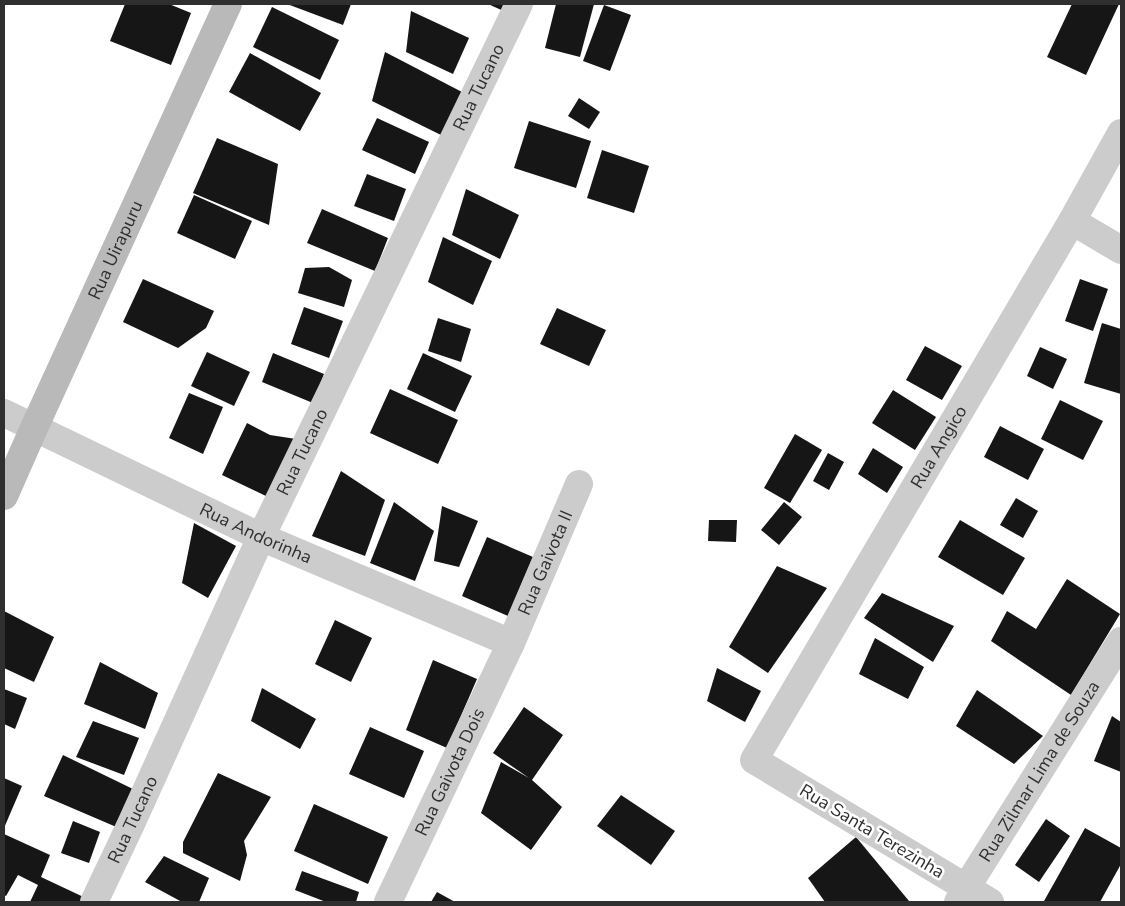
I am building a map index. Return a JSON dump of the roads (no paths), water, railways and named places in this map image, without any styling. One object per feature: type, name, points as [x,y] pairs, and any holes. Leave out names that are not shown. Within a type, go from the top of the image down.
[{"type":"street","name":"Rua Uirapuru","points":[[4,496],[228,4]]},
{"type":"street","name":"Rua Tucano","points":[[94,902],[261,537],[519,4]]},
{"type":"street","name":"Rua Angico","points":[[754,760],[1072,221],[1121,133]]},
{"type":"street","points":[[1072,221],[1121,250]]},
{"type":"street","name":"Rua Andorinha","points":[[4,413],[261,537],[512,643]]},
{"type":"street","name":"Rua Gaivota II","points":[[512,643],[579,484]]},
{"type":"street","name":"Rua Zilmar Lima de Souza","points":[[962,895],[1121,641]]},
{"type":"street","name":"Rua Gaivota Dois","points":[[388,902],[512,643]]},
{"type":"street","name":"Rua Santa Terezinha","points":[[754,760],[962,895],[990,902]]}]
